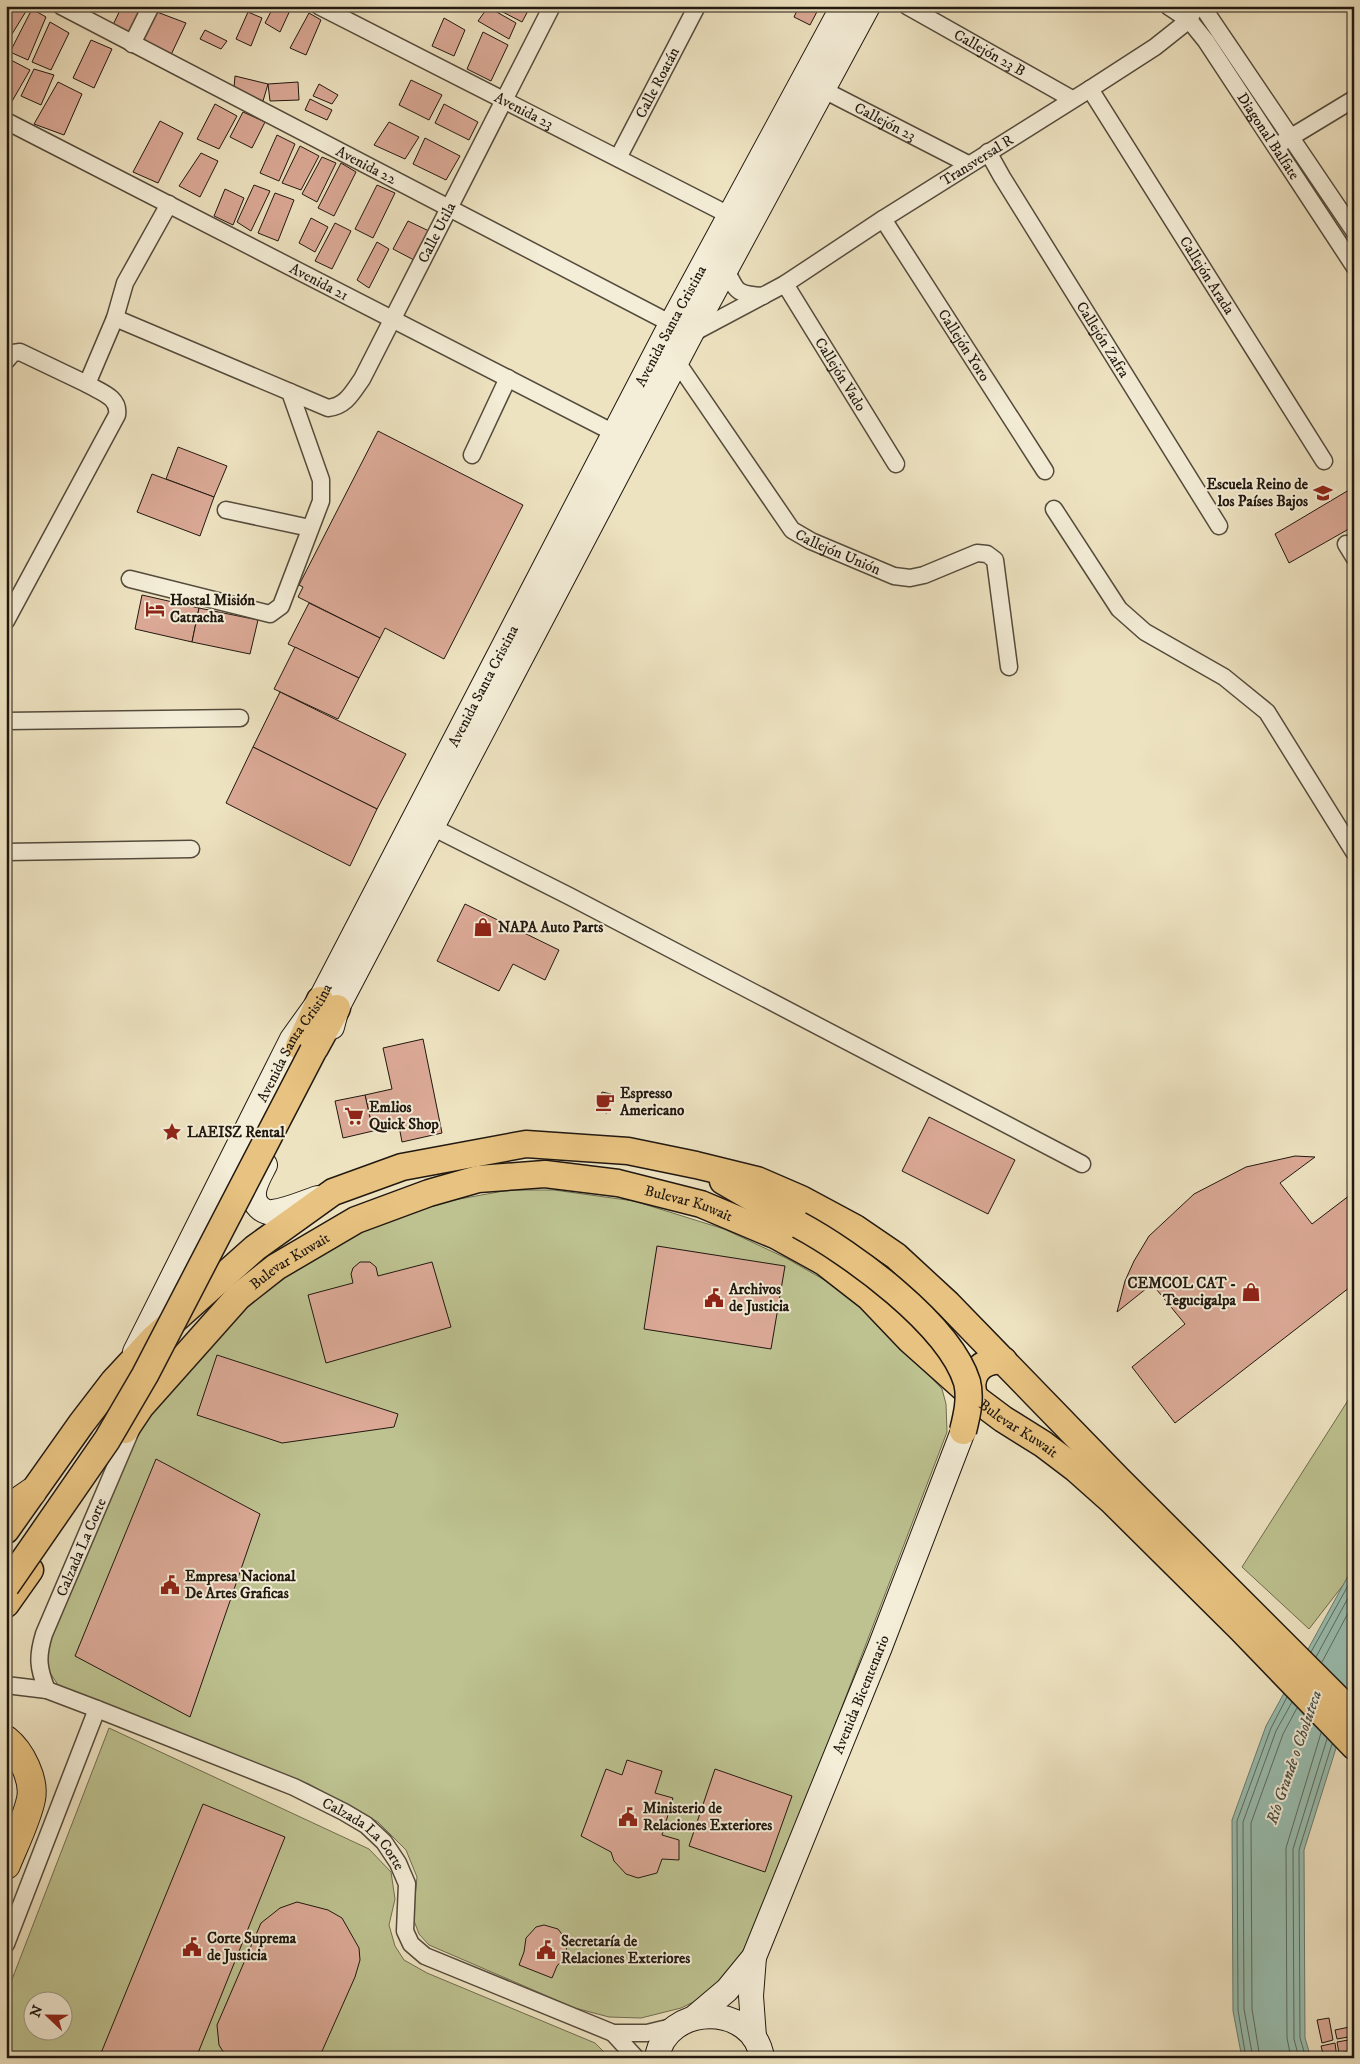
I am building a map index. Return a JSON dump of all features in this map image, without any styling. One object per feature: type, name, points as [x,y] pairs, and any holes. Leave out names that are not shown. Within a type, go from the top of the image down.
[{"type":"highway","points":[[6,1510],[32,1492]]},
{"type":"highway","points":[[6,1740],[21,1758],[29,1777],[31,1798],[6,1865]]},
{"type":"main road","points":[[6,1586],[107,1440],[145,1375],[328,1004]]},
{"type":"main road","points":[[6,1555],[94,1432],[139,1357],[306,1048]]},
{"type":"main road","name":"Bulevar Kuwait","points":[[6,1530],[81,1424],[127,1367],[173,1320],[255,1248],[334,1192],[402,1167],[526,1144],[628,1151],[756,1180],[801,1199],[855,1228],[896,1256],[962,1319],[1118,1479],[1248,1622],[1354,1746]]},
{"type":"main road","points":[[696,1165],[826,1240],[884,1283],[942,1338],[962,1369],[967,1384],[969,1400],[963,1431]]},
{"type":"main road","name":"Bulevar Kuwait","points":[[6,1604],[141,1406],[238,1296],[276,1267],[356,1220],[429,1193],[478,1179],[545,1174],[618,1183],[701,1204],[776,1236],[824,1262],[869,1297],[930,1358],[975,1398],[1076,1469],[1354,1715]]},
{"type":"main road","points":[[701,1204],[748,1210],[792,1221]]},
{"type":"main road","points":[[930,1358],[947,1357],[956,1351],[964,1336],[962,1319]]},
{"type":"main road","points":[[975,1398],[972,1383],[977,1370],[990,1361],[1004,1362]]},
{"type":"street","name":"Avenida 22","points":[[60,6],[681,329]]},
{"type":"street","points":[[132,44],[151,6]]},
{"type":"street","name":"Avenida 23","points":[[319,6],[729,215]]},
{"type":"street","name":"Calle Utila","points":[[115,318],[328,408],[338,407],[348,400],[362,379],[552,6]]},
{"type":"street","name":"Calle Roatán","points":[[618,158],[697,6]]},
{"type":"street","name":"Avenida Santa Cristina","points":[[681,329],[726,269],[813,84],[843,6]]},
{"type":"street","name":"Avenida Santa Cristina","points":[[334,1192],[272,1212],[262,1210],[254,1196],[259,1176],[325,1052],[328,1004],[681,329],[711,248],[729,215],[813,84],[868,6]]},
{"type":"street","name":"Callejón 23 B","points":[[907,6],[1072,99]]},
{"type":"street","name":"Diagonal Balfate","points":[[1168,6],[1193,13],[1206,41],[1354,266]]},
{"type":"street","name":"Diagonal Balfate","points":[[1202,6],[1354,232]]},
{"type":"street","name":"Transversal R","points":[[681,329],[763,296],[785,284],[968,164],[1155,47],[1193,13]]},
{"type":"street","name":"Callejón 23","points":[[813,84],[968,164]]},
{"type":"street","name":"Callejón Arada","points":[[1090,89],[1324,461]]},
{"type":"street","points":[[1274,147],[1354,99]]},
{"type":"street","name":"Avenida 21","points":[[6,120],[624,438]]},
{"type":"street","name":"Callejón Zafra","points":[[988,152],[1002,178],[1219,526]]},
{"type":"street","points":[[87,384],[115,318],[125,283],[169,204]]},
{"type":"street","name":"Callejón Yoro","points":[[883,219],[1045,472]]},
{"type":"street","points":[[1338,242],[1354,232]]},
{"type":"street","points":[[711,248],[726,269],[737,290],[743,294],[763,296]]},
{"type":"street","name":"Callejón Vado","points":[[785,284],[896,464]]},
{"type":"street","points":[[6,361],[13,353],[20,352],[87,384],[115,400],[118,407],[117,415],[6,622]]},
{"type":"street","name":"Callejón Unión","points":[[667,356],[792,530],[811,542],[894,576],[910,578],[924,575],[977,552],[987,554],[994,560],[1010,666]]},
{"type":"street","points":[[472,455],[508,378]]},
{"type":"street","points":[[130,579],[270,614],[281,606],[321,501],[321,480],[290,392]]},
{"type":"street","name":"Avenida Santa Cristina","points":[[127,1367],[292,1039],[328,1004],[432,827],[624,438]]},
{"type":"street","points":[[1054,509],[1119,609],[1145,632],[1224,677],[1267,712],[1354,852]]},
{"type":"street","points":[[226,510],[310,528]]},
{"type":"street","points":[[6,721],[240,718]]},
{"type":"street","points":[[432,827],[569,896],[1082,1164]]},
{"type":"street","points":[[6,852],[191,849]]},
{"type":"street","name":"Calzada La Corte","points":[[47,1690],[40,1672],[39,1659],[44,1634],[141,1406]]},
{"type":"street","name":"Avenida Bicentenario","points":[[657,2058],[666,2038],[727,1990],[754,1957],[880,1647],[963,1431]]},
{"type":"street","name":"Calzada La Corte","points":[[6,1685],[47,1690],[97,1709],[294,1787],[366,1825],[384,1842],[398,1863],[406,1884],[405,1931],[411,1944],[425,1956],[613,2033],[647,2033],[687,2021]]},
{"type":"street","points":[[6,1944],[97,1709]]},
{"type":"street","name":"Avenida Bicentenario","points":[[754,1957],[751,1996],[758,2047]]},
{"type":"street","points":[[687,2021],[712,2015],[728,2018],[742,2025],[758,2047]]},
{"type":"street","name":"Calzada La Corte","points":[[613,2033],[636,2058]]},
{"type":"green space","points":[[509,1190],[554,1190],[634,1201],[724,1229],[786,1258],[842,1290],[912,1357],[942,1389],[946,1404],[947,1432],[751,1945],[734,1972],[704,1997],[681,2008],[641,2018],[609,2017],[575,2008],[429,1945],[419,1934],[413,1918],[417,1877],[406,1850],[378,1822],[309,1784],[60,1688],[47,1668],[45,1648],[145,1409],[242,1306],[303,1259],[379,1221],[454,1200]]},
{"type":"green space","points":[[1354,1391],[1354,1571],[1309,1629],[1242,1567]]},
{"type":"green space","points":[[109,1728],[369,1849],[391,1872],[395,1899],[389,1925],[395,1946],[404,1960],[427,1973],[595,2043],[610,2058],[6,2058],[6,1995]]},
{"type":"water","name":"Río Grande o Choluteca","points":[[1354,1565],[1354,1691],[1304,1850],[1305,2038],[1311,2058],[1242,2058],[1233,2011],[1232,1820],[1266,1726]]},
{"type":"building","points":[[6,6],[25,6],[28,8],[9,39],[6,37]]},
{"type":"building","points":[[122,6],[144,6],[130,36],[112,27]]},
{"type":"building","points":[[274,6],[292,6],[280,32],[265,23]]},
{"type":"building","points":[[500,6],[525,6],[529,9],[522,22],[499,10]]},
{"type":"building","points":[[799,6],[820,6],[810,25],[794,17]]},
{"type":"building","points":[[488,7],[516,23],[509,39],[478,21]]},
{"type":"building","points":[[32,9],[46,17],[28,60],[10,52]]},
{"type":"building","points":[[157,12],[186,23],[169,59],[141,45]]},
{"type":"building","points":[[248,12],[262,18],[251,46],[236,39]]},
{"type":"building","points":[[309,13],[321,20],[306,55],[290,48]]},
{"type":"building","points":[[444,18],[465,30],[454,56],[432,46]]},
{"type":"building","points":[[50,22],[69,33],[51,70],[32,62]]},
{"type":"building","points":[[205,30],[227,41],[221,49],[200,39]]},
{"type":"building","points":[[483,32],[508,45],[491,81],[467,69]]},
{"type":"building","points":[[91,40],[112,49],[94,88],[73,78]]},
{"type":"building","points":[[7,58],[30,70],[11,103],[6,100]]},
{"type":"building","points":[[34,69],[54,75],[41,105],[21,96]]},
{"type":"building","points":[[235,76],[268,84],[263,101],[234,88]]},
{"type":"building","points":[[411,80],[442,95],[429,120],[399,105]]},
{"type":"building","points":[[58,82],[82,94],[64,135],[34,124]]},
{"type":"building","points":[[298,82],[299,100],[270,101],[268,84]]},
{"type":"building","points":[[319,84],[338,95],[332,104],[313,96]]},
{"type":"building","points":[[310,99],[332,110],[327,120],[305,110]]},
{"type":"building","points":[[215,104],[237,116],[219,149],[197,139]]},
{"type":"building","points":[[444,104],[478,122],[469,140],[435,123]]},
{"type":"building","points":[[243,112],[265,122],[252,148],[230,137]]},
{"type":"building","points":[[160,121],[183,133],[158,183],[133,172]]},
{"type":"building","points":[[389,122],[419,137],[405,159],[374,145]]},
{"type":"building","points":[[277,135],[295,144],[279,181],[260,173]]},
{"type":"building","points":[[425,138],[460,156],[446,180],[413,164]]},
{"type":"building","points":[[300,146],[319,156],[301,190],[282,183]]},
{"type":"building","points":[[201,153],[218,161],[200,197],[179,186]]},
{"type":"building","points":[[322,157],[336,163],[317,202],[302,194]]},
{"type":"building","points":[[341,163],[356,172],[334,216],[318,208]]},
{"type":"building","points":[[254,185],[270,191],[251,231],[237,222]]},
{"type":"building","points":[[377,185],[395,193],[373,238],[355,229]]},
{"type":"building","points":[[225,189],[244,198],[233,225],[214,216]]},
{"type":"building","points":[[275,193],[294,200],[278,241],[258,233]]},
{"type":"building","points":[[311,218],[328,227],[315,252],[299,243]]},
{"type":"building","points":[[408,221],[429,231],[414,260],[393,249]]},
{"type":"building","points":[[335,223],[351,231],[332,269],[315,261]]},
{"type":"building","points":[[377,242],[389,249],[369,288],[357,280]]},
{"type":"building","points":[[378,431],[523,505],[444,659],[385,628],[380,638],[298,597],[303,587],[299,585]]},
{"type":"building","points":[[178,447],[227,466],[214,497],[166,479]]},
{"type":"building","points":[[152,474],[214,497],[200,536],[137,512]]},
{"type":"building","points":[[1354,487],[1354,526],[1289,563],[1275,534]]},
{"type":"building","points":[[142,595],[199,608],[192,642],[135,629]]},
{"type":"building","points":[[309,603],[380,638],[359,678],[288,644]]},
{"type":"building","points":[[199,608],[258,620],[250,654],[192,642]]},
{"type":"building","points":[[295,647],[359,678],[338,719],[274,689]]},
{"type":"building","points":[[280,692],[406,754],[377,809],[253,747]]},
{"type":"building","points":[[253,747],[377,809],[350,866],[226,803]]},
{"type":"building","name":"NAPA Auto Parts","points":[[465,904],[559,950],[545,980],[513,964],[499,991],[437,961]]},
{"type":"building","points":[[423,1039],[442,1133],[402,1142],[399,1126],[373,1131],[365,1095],[392,1089],[383,1048]]},
{"type":"building","name":"Espresso Americano","points":[[602,1092],[611,1094],[607,1113],[598,1111]]},
{"type":"building","name":"Emlios Quick Shop","points":[[365,1095],[373,1131],[343,1138],[335,1101]]},
{"type":"building","points":[[929,1117],[1015,1160],[988,1214],[902,1171]]},
{"type":"building","name":"CEMCOL CAT - Tegucigalpa","points":[[1295,1156],[1315,1157],[1280,1183],[1312,1224],[1354,1192],[1354,1284],[1175,1423],[1132,1367],[1185,1324],[1152,1284],[1117,1312],[1125,1281],[1149,1236],[1194,1194],[1246,1167]]},
{"type":"building","name":"Archivos de Justicia","points":[[657,1246],[785,1266],[771,1349],[644,1329]]},
{"type":"building","points":[[360,1262],[370,1262],[376,1267],[378,1276],[432,1262],[451,1327],[326,1363],[308,1295],[353,1283],[351,1274],[353,1268]]},
{"type":"building","points":[[217,1355],[398,1414],[394,1427],[282,1443],[197,1415]]},
{"type":"building","name":"Empresa Nacional De Artes Graficas","points":[[156,1459],[260,1514],[190,1717],[75,1656]]},
{"type":"building","name":"Ministerio de Relaciones Exteriores","points":[[627,1760],[662,1771],[655,1793],[673,1798],[662,1835],[679,1840],[679,1860],[662,1859],[657,1873],[638,1878],[626,1874],[614,1861],[611,1852],[581,1836],[606,1769],[622,1775]]},
{"type":"building","points":[[715,1769],[792,1796],[765,1872],[689,1846]]},
{"type":"building","name":"Corte Suprema de Justicia","points":[[203,1804],[285,1837],[196,2058],[99,2058]]},
{"type":"building","points":[[297,1902],[328,1910],[342,1918],[359,1948],[360,1960],[355,1977],[319,2058],[227,2058],[219,2045],[217,2025],[261,1923],[280,1908]]},
{"type":"building","name":"Secretaría de Relaciones Exteriores","points":[[544,1925],[558,1929],[567,1941],[566,1956],[557,1966],[552,1978],[519,1965],[524,1952],[526,1938],[536,1927]]},
{"type":"building","points":[[1329,2018],[1333,2040],[1322,2043],[1317,2020]]},
{"type":"building","points":[[1354,2026],[1354,2036],[1337,2039],[1335,2030]]},
{"type":"building","points":[[1354,2039],[1354,2050],[1339,2053],[1337,2042]]},
{"type":"building","points":[[1335,2043],[1337,2058],[1324,2058],[1321,2046]]},
{"type":"place","name":"Escuela Reino de los Países Bajos","points":[[1323,493]]},
{"type":"place","name":"Hostal Misión Catracha","points":[[155,609]]},
{"type":"place","name":"NAPA Auto Parts","points":[[483,927]]},
{"type":"place","name":"Espresso Americano","points":[[605,1102]]},
{"type":"place","name":"Emlios Quick Shop","points":[[354,1116]]},
{"type":"place","name":"LAEISZ Rental","points":[[172,1132]]},
{"type":"place","name":"CEMCOL CAT - Tegucigalpa","points":[[1251,1292]]},
{"type":"place","name":"Archivos de Justicia","points":[[714,1298]]},
{"type":"place","name":"Empresa Nacional De Artes Graficas","points":[[170,1585]]},
{"type":"place","name":"Ministerio de Relaciones Exteriores","points":[[628,1817]]},
{"type":"place","name":"Corte Suprema de Justicia","points":[[192,1947]]},
{"type":"place","name":"Secretaría de Relaciones Exteriores","points":[[546,1950]]}]
